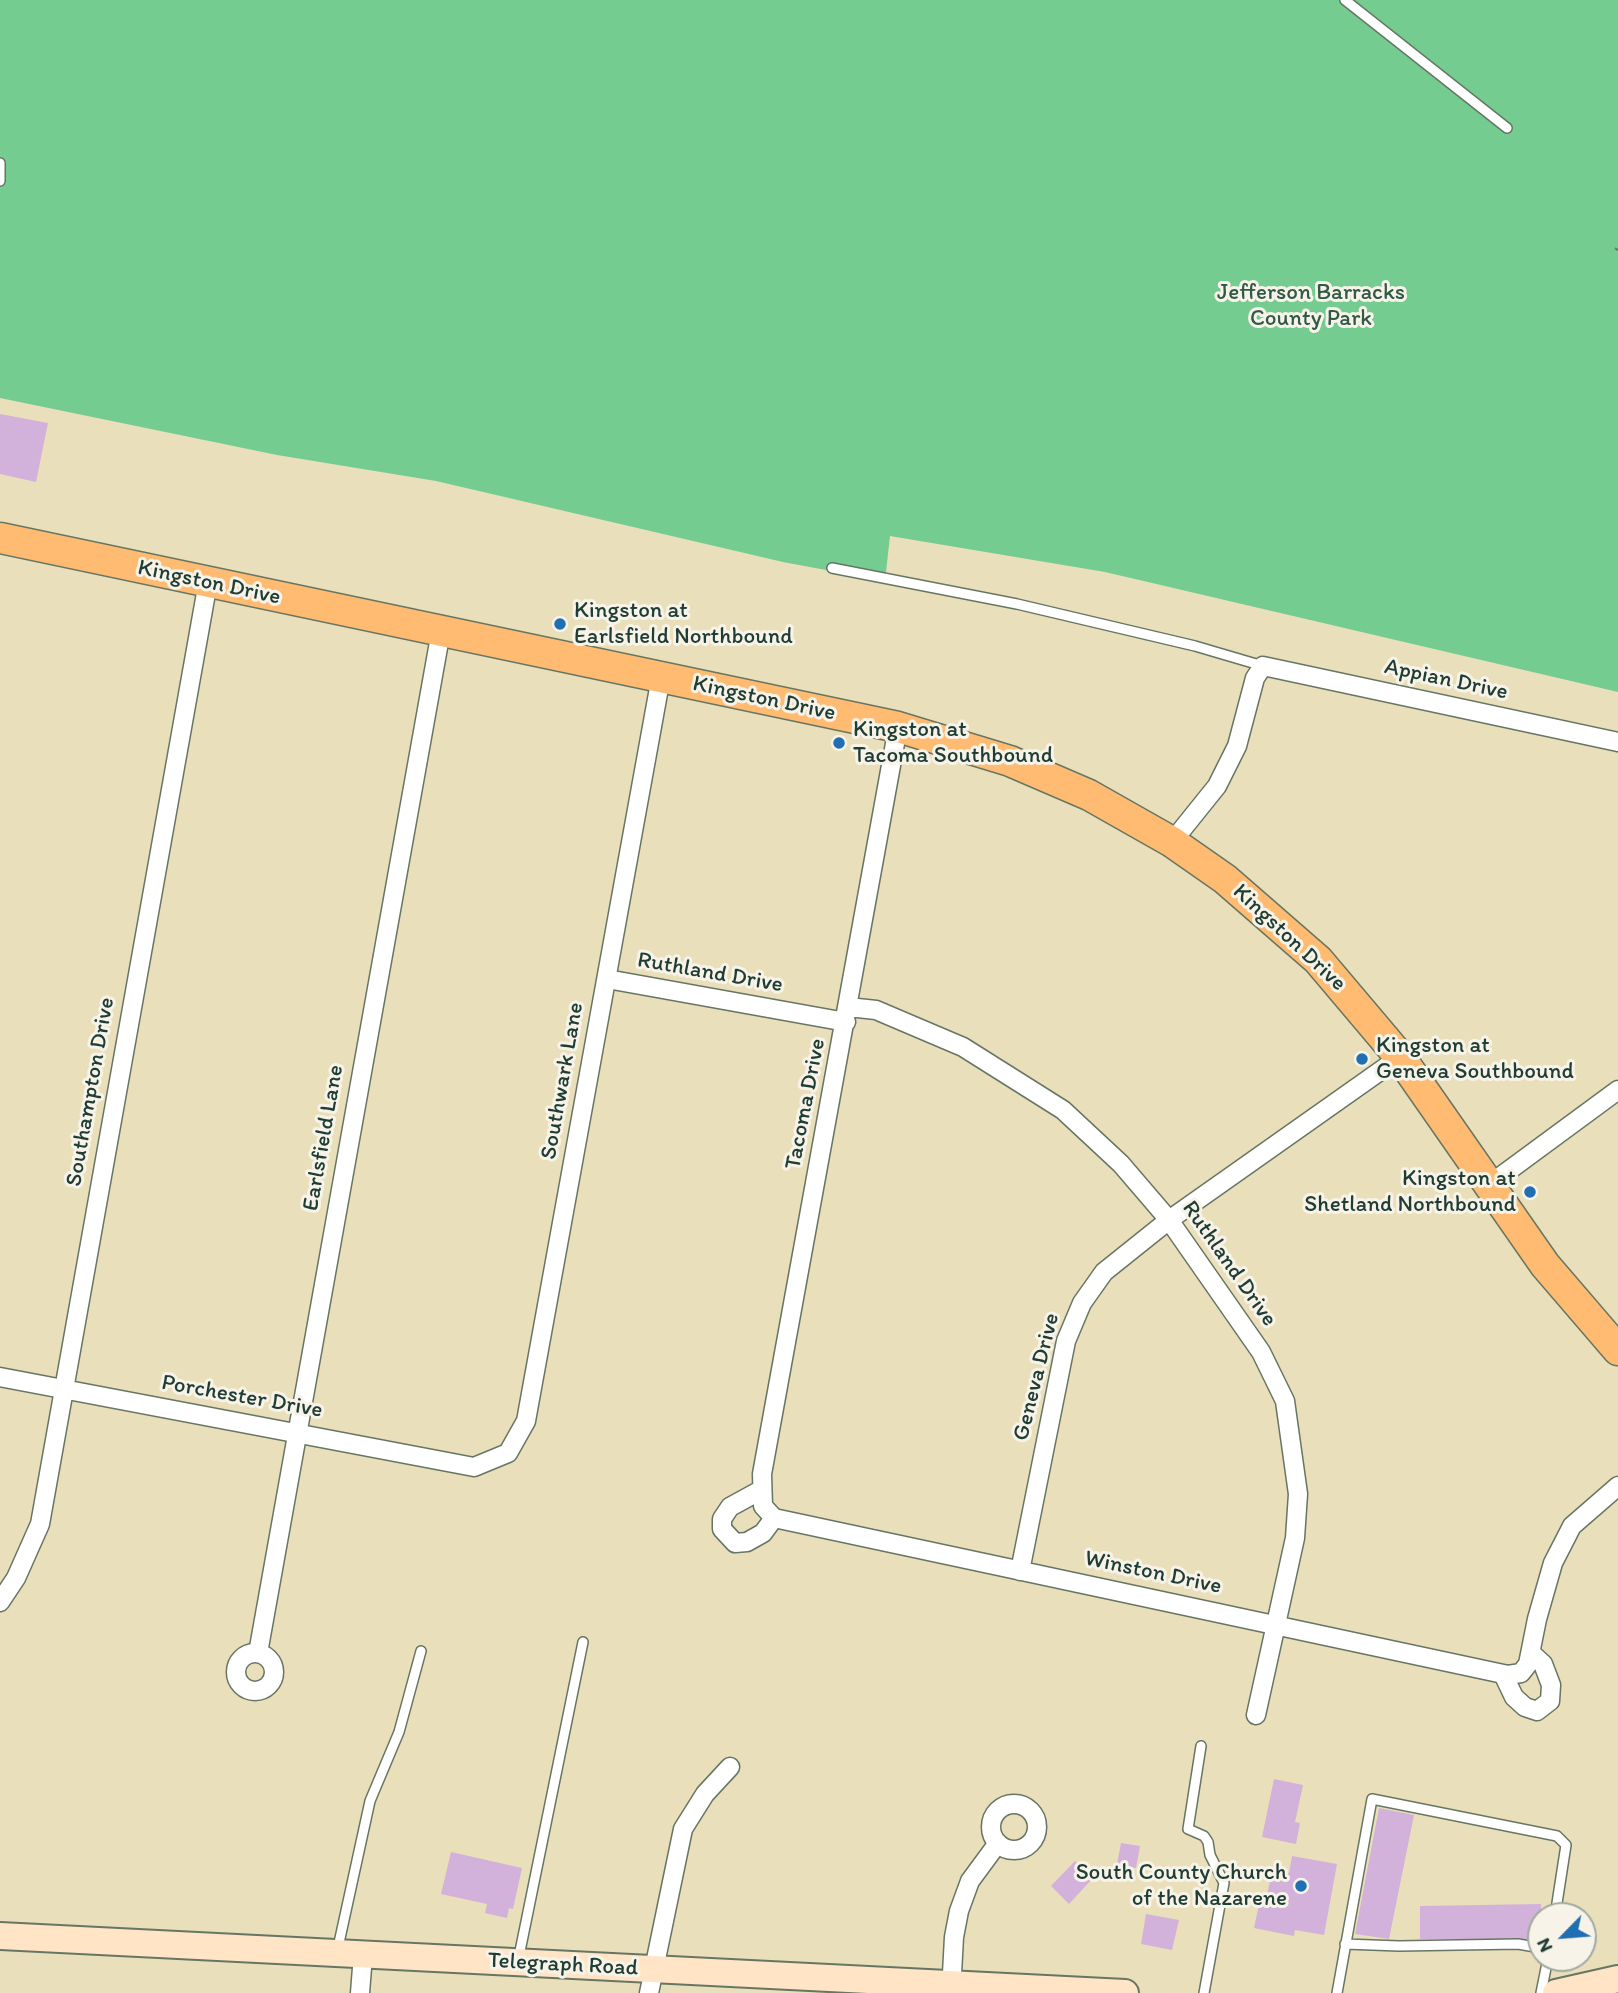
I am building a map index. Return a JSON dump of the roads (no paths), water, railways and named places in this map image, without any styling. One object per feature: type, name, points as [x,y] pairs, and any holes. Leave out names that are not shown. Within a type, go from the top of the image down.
[{"type":"main road","name":"Kingston Drive","points":[[0,538],[898,727],[969,747],[1051,778],[1121,811],[1225,878],[1287,930],[1351,996],[1400,1058],[1552,1274],[1618,1350]]},
{"type":"main road","name":"Telegraph Road","points":[[0,1936],[518,1963],[652,1981],[1125,1993]]},
{"type":"main road","points":[[1556,1993],[1608,1985]]},
{"type":"street","name":"Southampton Drive","points":[[0,1602],[16,1578],[40,1524],[208,582]]},
{"type":"street","name":"Earlsfield Lane","points":[[258,1653],[441,631]]},
{"type":"street","name":"Appian Drive","points":[[1263,666],[1618,742]]},
{"type":"street","points":[[1172,842],[1217,786],[1237,746],[1255,678],[1263,666]]},
{"type":"street","name":"Southwark Lane","points":[[474,1467],[508,1453],[526,1421],[661,677]]},
{"type":"street","name":"Tacoma Drive","points":[[761,1490],[898,727]]},
{"type":"street","name":"Ruthland Drive","points":[[607,979],[847,1015],[876,1010],[963,1047],[1063,1110],[1121,1164],[1169,1220],[1261,1352],[1285,1401],[1298,1493],[1295,1538],[1256,1715]]},
{"type":"street","name":"Geneva Drive","points":[[1020,1571],[1066,1341],[1082,1303],[1104,1272],[1169,1220],[1400,1058]]},
{"type":"street","points":[[1489,1185],[1618,1090]]},
{"type":"street","name":"Porchester Drive","points":[[0,1377],[296,1431],[474,1467]]},
{"type":"street","points":[[1503,1674],[1514,1697],[1525,1707],[1537,1710],[1550,1701],[1551,1685],[1543,1664],[1531,1653],[1536,1619],[1553,1563],[1572,1526],[1618,1486]]},
{"type":"street","points":[[761,1490],[763,1506],[774,1518],[763,1533],[747,1542],[735,1543],[722,1529],[722,1519],[730,1507],[761,1490]]},
{"type":"street","name":"Winston Drive","points":[[774,1518],[1276,1623],[1503,1674],[1521,1673],[1528,1664],[1531,1653]]},
{"type":"street","points":[[652,1981],[683,1829],[705,1794],[730,1767]]},
{"type":"street","points":[[951,1989],[954,1937],[959,1911],[970,1881],[998,1843]]},
{"type":"street","points":[[350,1954],[360,1993]]},
{"type":"lane","points":[[1345,0],[1507,128]]},
{"type":"lane","points":[[0,163],[0,181]]},
{"type":"lane","points":[[832,568],[1017,604],[1195,646],[1263,666]]},
{"type":"lane","points":[[518,1963],[583,1642]]},
{"type":"lane","points":[[350,1954],[370,1801],[399,1732],[421,1651]]},
{"type":"lane","points":[[1200,1746],[1188,1829],[1204,1836],[1208,1842],[1210,1855],[1224,1883],[1204,1993]]},
{"type":"lane","points":[[1337,1993],[1372,1799],[1557,1836],[1566,1845],[1557,1902]]},
{"type":"lane","points":[[1345,1944],[1527,1946]]},
{"type":"lane","points":[[1541,1993],[1545,1972]]},
{"type":"place","name":"Kingston at Earlsfield Northbound","points":[[560,624]]},
{"type":"place","name":"Kingston at Tacoma Southbound","points":[[839,743]]},
{"type":"place","name":"Kingston at Geneva Southbound","points":[[1362,1059]]},
{"type":"place","name":"Kingston at Shetland Northbound","points":[[1530,1192]]},
{"type":"place","name":"South County Church of the Nazarene","points":[[1301,1886]]},
{"type":"park label","name":"Jefferson Barracks County Park","points":[[1311,306]]}]
